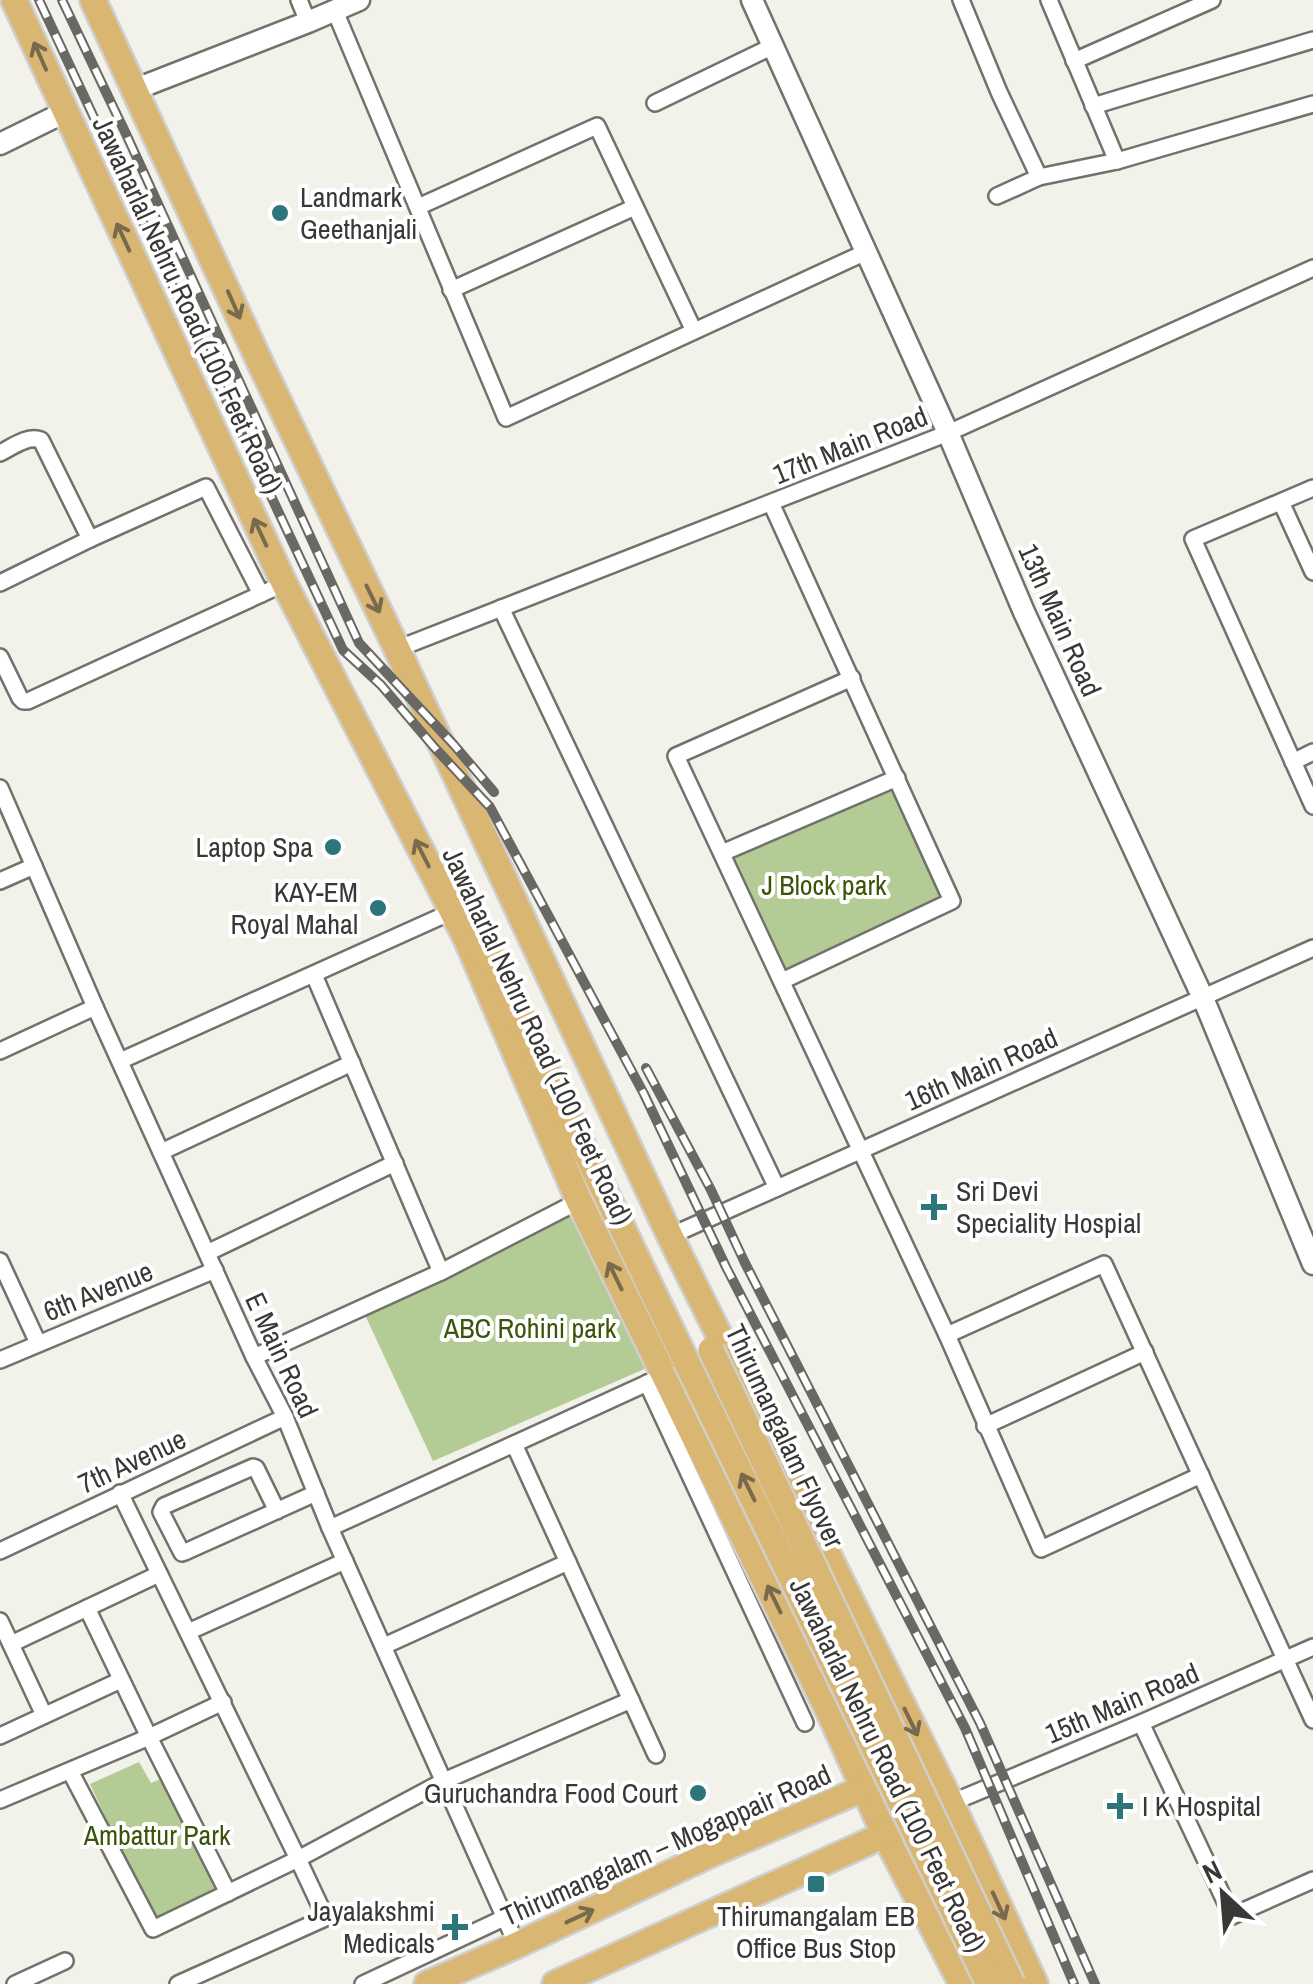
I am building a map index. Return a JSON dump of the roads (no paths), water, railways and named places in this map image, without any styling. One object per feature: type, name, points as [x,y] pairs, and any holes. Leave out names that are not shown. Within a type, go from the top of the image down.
[{"type":"main road","name":"Jawaharlal Nehru Road (100 Feet Road)","points":[[14,0],[273,588],[466,940],[655,1380],[800,1652],[885,1836],[962,1984]]},
{"type":"main road","name":"Jawaharlal Nehru Road (100 Feet Road)","points":[[93,0],[670,1236],[951,1802],[1035,1984]]},
{"type":"main road","name":"Thirumangalam Flyover","points":[[518,910],[524,957],[1012,1984]]},
{"type":"main road","name":"Thirumangalam Flyover","points":[[466,940],[494,960],[989,1984]]},
{"type":"main road","points":[[800,1652],[862,1624]]},
{"type":"main road","name":"Thirumangalam – Mogappair Road","points":[[427,1984],[929,1760]]},
{"type":"main road","points":[[555,1984],[885,1836],[951,1802]]},
{"type":"street","points":[[299,0],[308,22]]},
{"type":"street","points":[[136,89],[359,0]]},
{"type":"street","name":"13th Main Road","points":[[752,0],[948,433],[1024,612],[1203,998],[1313,1264]]},
{"type":"street","points":[[961,0],[1039,177]]},
{"type":"street","points":[[1049,0],[1117,161]]},
{"type":"street","points":[[1074,61],[1212,0]]},
{"type":"street","points":[[335,11],[506,418],[866,252]]},
{"type":"street","points":[[1093,106],[1313,40]]},
{"type":"street","points":[[655,103],[773,46]]},
{"type":"street","points":[[997,196],[1039,177],[1117,161],[1313,104]]},
{"type":"street","points":[[0,144],[65,112]]},
{"type":"street","points":[[418,207],[597,126],[694,331]]},
{"type":"street","points":[[451,290],[635,207]]},
{"type":"street","name":"17th Main Road","points":[[396,648],[948,433],[1313,268]]},
{"type":"street","points":[[0,453],[31,438],[41,440],[90,539]]},
{"type":"street","points":[[0,584],[206,487],[273,588],[28,701],[20,698],[0,657]]},
{"type":"street","points":[[1313,488],[1193,539],[1313,806]]},
{"type":"street","points":[[771,502],[952,901],[782,980]]},
{"type":"street","points":[[1281,502],[1313,572]]},
{"type":"street","points":[[501,608],[777,1188]]},
{"type":"street","points":[[852,678],[676,756],[947,1335],[1041,1549],[1201,1474]]},
{"type":"street","points":[[1293,762],[1313,752]]},
{"type":"street","points":[[722,854],[897,778]]},
{"type":"street","name":"E Main Road","points":[[0,788],[95,1007],[285,1417],[330,1528],[517,1945]]},
{"type":"street","points":[[0,882],[34,866]]},
{"type":"street","points":[[120,1060],[452,912]]},
{"type":"street","name":"16th Main Road","points":[[670,1236],[1313,948]]},
{"type":"street","points":[[314,975],[441,1272]]},
{"type":"street","points":[[0,1051],[95,1007]]},
{"type":"street","points":[[161,1152],[352,1063]]},
{"type":"street","points":[[207,1253],[395,1163]]},
{"type":"street","points":[[254,1357],[441,1272],[579,1201]]},
{"type":"street","points":[[0,1261],[38,1343]]},
{"type":"street","points":[[947,1335],[1104,1264],[1313,1720]]},
{"type":"street","name":"6th Avenue","points":[[0,1360],[215,1270]]},
{"type":"street","points":[[985,1426],[1145,1352]]},
{"type":"street","points":[[330,1528],[655,1380],[805,1723]]},
{"type":"street","name":"7th Avenue","points":[[0,1551],[285,1417]]},
{"type":"street","points":[[514,1444],[656,1755]]},
{"type":"street","points":[[277,1511],[253,1466],[164,1506],[162,1512],[182,1552],[277,1511],[316,1494]]},
{"type":"street","points":[[166,1472],[180,1499]]},
{"type":"street","points":[[120,1493],[322,1910],[323,1919],[178,1984]]},
{"type":"street","points":[[188,1632],[345,1561]]},
{"type":"street","points":[[384,1646],[568,1562]]},
{"type":"street","points":[[10,1644],[160,1574]]},
{"type":"street","points":[[87,1608],[228,1893]]},
{"type":"street","points":[[0,1622],[44,1715]]},
{"type":"street","name":"15th Main Road","points":[[951,1802],[1313,1647]]},
{"type":"street","points":[[0,1736],[121,1680]]},
{"type":"street","points":[[70,1771],[154,1929],[298,1860],[444,1781],[631,1700]]},
{"type":"street","points":[[0,1800],[223,1702]]},
{"type":"street","points":[[1141,1723],[1232,1916],[1313,1880]]},
{"type":"street","points":[[364,1984],[506,1917]]},
{"type":"street","points":[[15,1984],[65,1960]]},
{"type":"railway","points":[[39,0],[343,650],[381,685],[490,807],[644,1094],[726,1267],[965,1728],[1074,1984]]},
{"type":"railway","points":[[62,0],[359,643],[494,792]]},
{"type":"railway","points":[[646,1068],[980,1723],[1095,1984]]},
{"type":"place","name":"Landmark Geethanjali","points":[[280,213]]},
{"type":"place","name":"Laptop Spa","points":[[333,847]]},
{"type":"place","name":"KAY-EM Royal Mahal","points":[[378,908]]},
{"type":"place","name":"Sri Devi Speciality Hospial","points":[[934,1207]]},
{"type":"place","name":"Guruchandra Food Court","points":[[698,1793]]},
{"type":"place","name":"I K Hospital","points":[[1120,1806]]},
{"type":"place","name":"Thirumangalam EB Office Bus Stop","points":[[816,1884]]},
{"type":"place","name":"Jayalakshmi Medicals","points":[[455,1927]]},
{"type":"park label","name":"J Block park","points":[[824,885]]},
{"type":"park label","name":"ABC Rohini park","points":[[530,1328]]},
{"type":"park label","name":"Ambattur Park","points":[[157,1835]]}]
